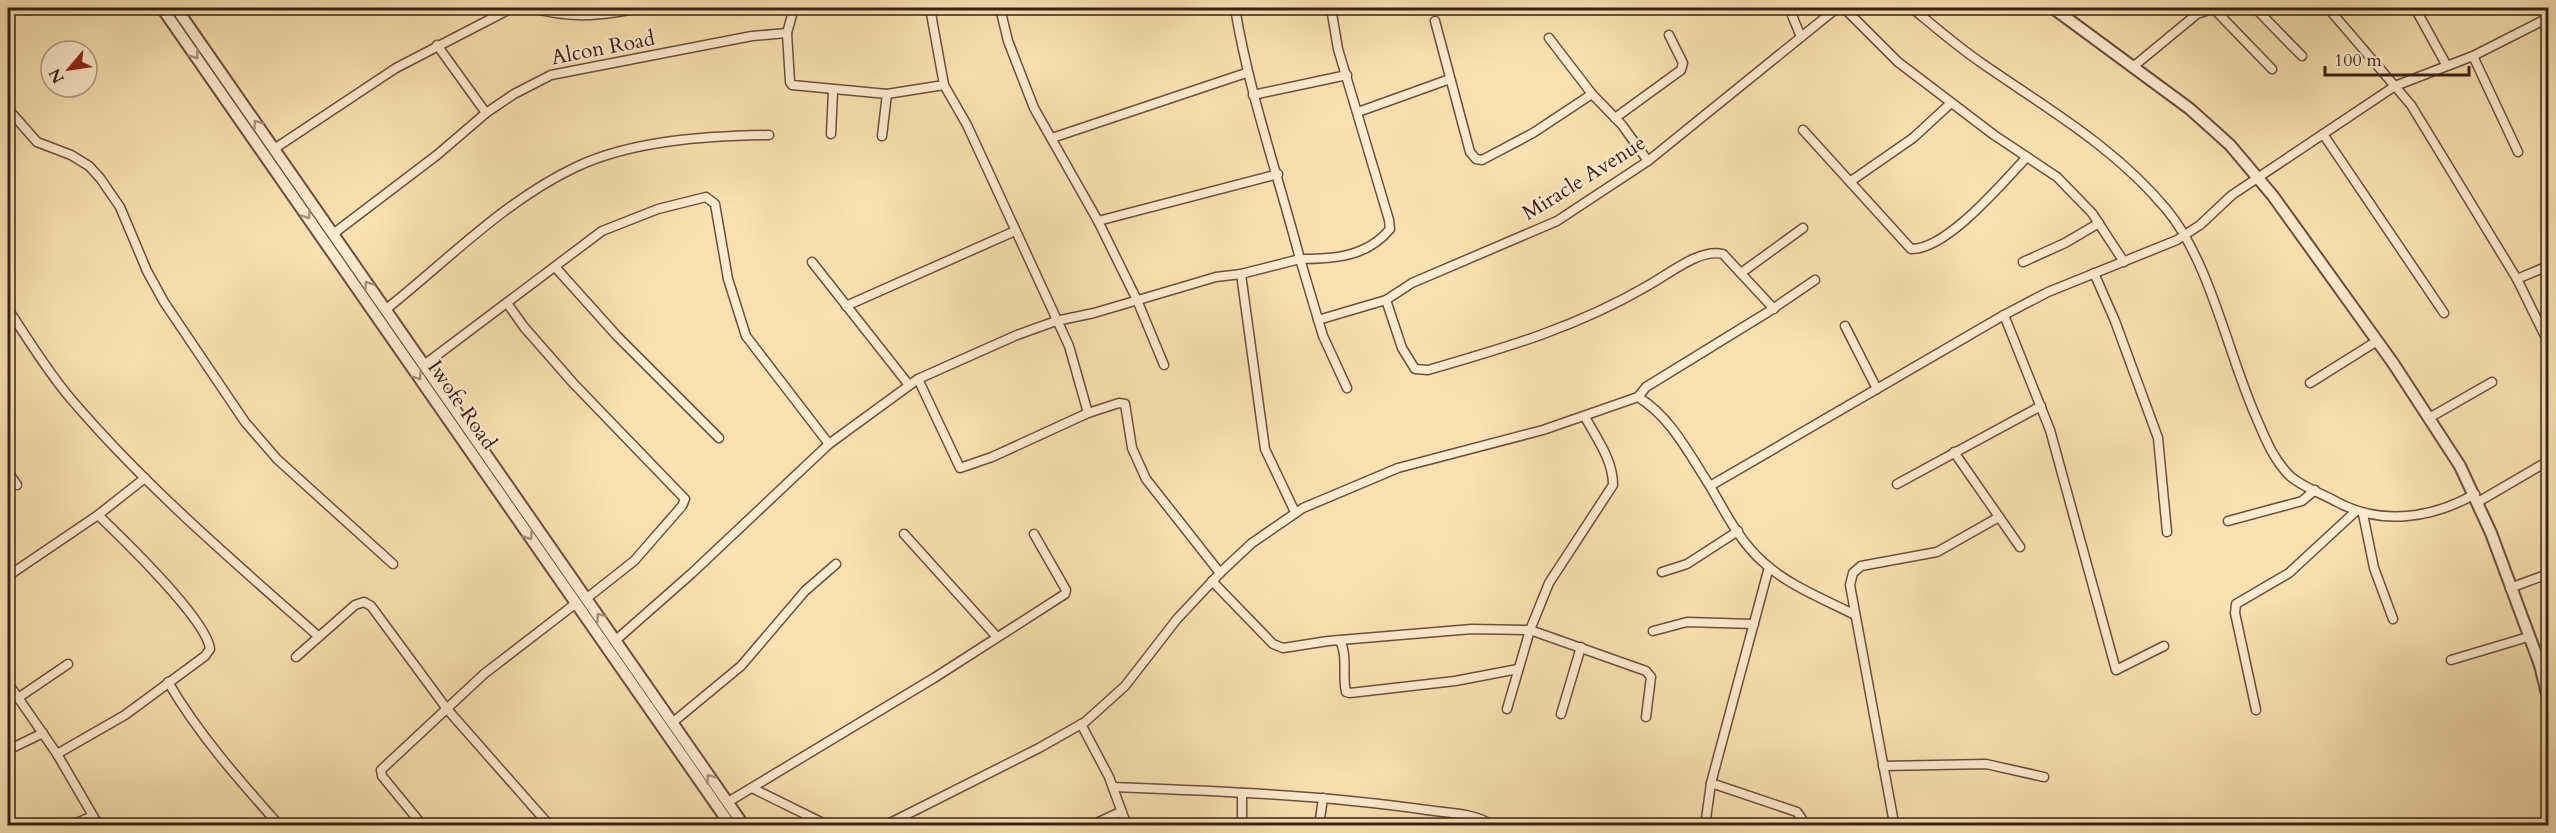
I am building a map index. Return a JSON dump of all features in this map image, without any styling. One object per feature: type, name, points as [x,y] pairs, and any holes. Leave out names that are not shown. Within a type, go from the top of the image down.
[{"type":"street","points":[[18,8],[27,10],[34,8]]},
{"type":"street","name":"Iwofe Road","points":[[162,8],[730,825]]},
{"type":"street","name":"Iwofe Road","points":[[176,8],[744,825]]},
{"type":"street","points":[[273,149],[356,93],[437,45],[512,8]]},
{"type":"street","points":[[531,8],[566,16],[583,17],[641,8]]},
{"type":"street","points":[[794,8],[787,33],[792,85],[833,91],[887,94],[944,85]]},
{"type":"street","points":[[930,8],[944,85],[967,125],[1069,346],[1088,413]]},
{"type":"street","points":[[1000,8],[1018,70],[1034,108],[1098,220],[1137,300],[1164,365]]},
{"type":"street","points":[[1235,8],[1246,73],[1278,174],[1300,260],[1318,320],[1347,388]]},
{"type":"street","points":[[616,640],[674,590],[829,444],[918,379],[1017,335],[1056,321],[1216,277],[1241,274],[1300,260],[1323,260],[1361,252],[1372,247],[1390,229],[1389,220],[1338,49],[1331,8]]},
{"type":"street","points":[[1789,8],[1801,37]]},
{"type":"street","name":"Miracle Avenue","points":[[1318,320],[1386,300],[1413,283],[1557,221],[1648,161],[1837,8]]},
{"type":"street","points":[[1844,8],[1898,62],[1951,103],[2057,177],[2099,223],[2124,262]]},
{"type":"street","points":[[1912,8],[1980,63],[2079,128],[2126,168],[2186,234],[2247,397],[2270,450],[2291,477],[2359,513],[2373,516],[2418,516],[2477,498],[2548,461]]},
{"type":"street","points":[[2053,8],[2190,109],[2259,177],[2377,341],[2429,418],[2477,498],[2540,664],[2548,698]]},
{"type":"street","points":[[2134,66],[2198,14],[2214,8],[2272,69]]},
{"type":"street","points":[[2255,8],[2302,56]]},
{"type":"street","points":[[2328,8],[2411,105],[2517,279],[2547,340]]},
{"type":"street","points":[[2415,8],[2447,66]]},
{"type":"street","points":[[1710,486],[2004,315],[2048,292],[2186,234],[2259,177],[2395,86],[2473,56],[2548,18]]},
{"type":"street","points":[[1436,21],[1470,152],[1478,160],[1533,133],[1592,94]]},
{"type":"street","name":"Alcon Road","points":[[333,234],[437,155],[486,113],[514,94],[551,75],[631,62],[752,36],[787,33]]},
{"type":"street","points":[[1615,118],[1681,70],[1683,63],[1669,35]]},
{"type":"street","points":[[1549,38],[1648,161]]},
{"type":"street","points":[[437,45],[486,113]]},
{"type":"street","points":[[2473,56],[2518,152]]},
{"type":"street","points":[[1052,138],[1246,73]]},
{"type":"street","points":[[1253,95],[1347,75]]},
{"type":"street","points":[[1358,112],[1450,79]]},
{"type":"street","points":[[831,134],[833,91]]},
{"type":"street","points":[[882,136],[887,94]]},
{"type":"street","points":[[1851,181],[1913,138],[1951,103]]},
{"type":"street","points":[[8,109],[37,142],[52,150],[71,155],[89,166],[100,178],[120,207],[147,271],[164,302],[245,422],[277,459],[393,564]]},
{"type":"street","points":[[1803,130],[1911,249],[1920,249],[1935,242],[1973,214],[2027,157]]},
{"type":"street","points":[[2323,134],[2444,313]]},
{"type":"street","points":[[385,310],[503,212],[553,179],[578,166],[636,149],[665,144],[711,137],[770,135]]},
{"type":"street","points":[[1098,220],[1278,174]]},
{"type":"street","points":[[424,365],[556,268],[572,251],[602,231],[685,200],[706,197],[713,199],[728,279],[746,336],[829,444]]},
{"type":"street","points":[[2023,262],[2065,243],[2099,223]]},
{"type":"street","points":[[1741,273],[1803,228]]},
{"type":"street","points":[[846,306],[1015,231]]},
{"type":"street","points":[[1386,300],[1402,348],[1415,369],[1428,370],[1506,348],[1573,325],[1614,306],[1695,259],[1716,252],[1723,254],[1774,309]]},
{"type":"street","points":[[812,262],[909,385]]},
{"type":"street","points":[[2517,279],[2548,266]]},
{"type":"street","points":[[556,268],[617,336],[719,438]]},
{"type":"street","points":[[2094,273],[2115,321],[2158,438],[2168,532]]},
{"type":"street","points":[[1241,274],[1265,449],[1295,512]]},
{"type":"street","points":[[884,825],[1039,748],[1081,724],[1125,686],[1177,619],[1220,573],[1252,543],[1295,512],[1345,488],[1398,468],[1544,430],[1638,397],[1646,387],[1774,309],[1815,280]]},
{"type":"street","points":[[507,303],[524,327],[574,384],[685,499],[682,506],[634,561],[587,598]]},
{"type":"street","points":[[8,309],[69,397],[145,478],[318,636]]},
{"type":"street","points":[[2004,315],[2050,430],[2116,670],[2164,646]]},
{"type":"street","points":[[1845,326],[1877,389]]},
{"type":"street","points":[[2310,383],[2377,341]]},
{"type":"street","points":[[918,379],[960,468],[992,457],[1088,413],[1119,403],[1125,404],[1137,463],[1146,479],[1220,573]]},
{"type":"street","points":[[2429,418],[2492,382]]},
{"type":"street","points":[[1638,397],[1655,407],[1678,436],[1738,531],[1769,567],[1803,590],[1855,615]]},
{"type":"street","points":[[1897,484],[2041,406]]},
{"type":"street","points":[[1507,709],[1530,630],[1549,583],[1613,485],[1613,472],[1606,455],[1585,417]]},
{"type":"street","points":[[1954,452],[2020,547]]},
{"type":"street","points":[[8,472],[17,485]]},
{"type":"street","points":[[8,576],[98,515],[145,478]]},
{"type":"street","points":[[2228,521],[2302,501],[2315,490]]},
{"type":"street","points":[[2359,513],[2374,568],[2393,619]]},
{"type":"street","points":[[2256,710],[2235,613],[2236,604],[2289,573],[2359,513]]},
{"type":"street","points":[[57,754],[125,715],[205,656],[210,649],[209,642],[171,590],[98,515]]},
{"type":"street","points":[[1894,823],[1850,585],[1853,573],[1861,566],[1937,552],[1999,517]]},
{"type":"street","points":[[1662,572],[1687,564],[1738,531]]},
{"type":"street","points":[[904,534],[997,637]]},
{"type":"street","points":[[728,802],[1065,594],[1066,590],[1034,534]]},
{"type":"street","points":[[672,723],[741,666],[805,591],[836,564]]},
{"type":"street","points":[[1705,825],[1711,783],[1769,567]]},
{"type":"street","points":[[2511,588],[2548,574]]},
{"type":"street","points":[[1212,581],[1273,644],[1283,648],[1472,629],[1530,630],[1650,674],[1646,717]]},
{"type":"street","points":[[296,657],[355,605],[364,602],[371,606],[447,709],[550,825]]},
{"type":"street","points":[[423,825],[382,776],[381,770],[517,647],[575,604]]},
{"type":"street","points":[[1653,631],[1687,622],[1754,624]]},
{"type":"street","points":[[2451,660],[2528,637]]},
{"type":"street","points":[[1340,641],[1344,647],[1344,684],[1346,692],[1350,693],[1455,681],[1518,669]]},
{"type":"street","points":[[1561,714],[1581,647]]},
{"type":"street","points":[[18,698],[68,664]]},
{"type":"street","points":[[168,682],[185,712],[215,751],[280,825]]},
{"type":"street","points":[[8,683],[57,754],[99,825]]},
{"type":"street","points":[[1081,724],[1113,787],[1120,812],[1127,825]]},
{"type":"street","points":[[8,750],[43,733]]},
{"type":"street","points":[[1883,766],[1986,764],[2044,777]]},
{"type":"street","points":[[1711,783],[1797,812],[1802,819],[1799,825]]},
{"type":"street","points":[[1113,787],[1323,798],[1458,815],[1488,821],[1493,825]]},
{"type":"street","points":[[752,788],[829,825]]},
{"type":"street","points":[[1242,793],[1242,825]]},
{"type":"street","points":[[1319,825],[1323,798]]},
{"type":"street","points":[[1090,825],[1120,812]]},
{"type":"street","points":[[69,825],[93,816]]}]
